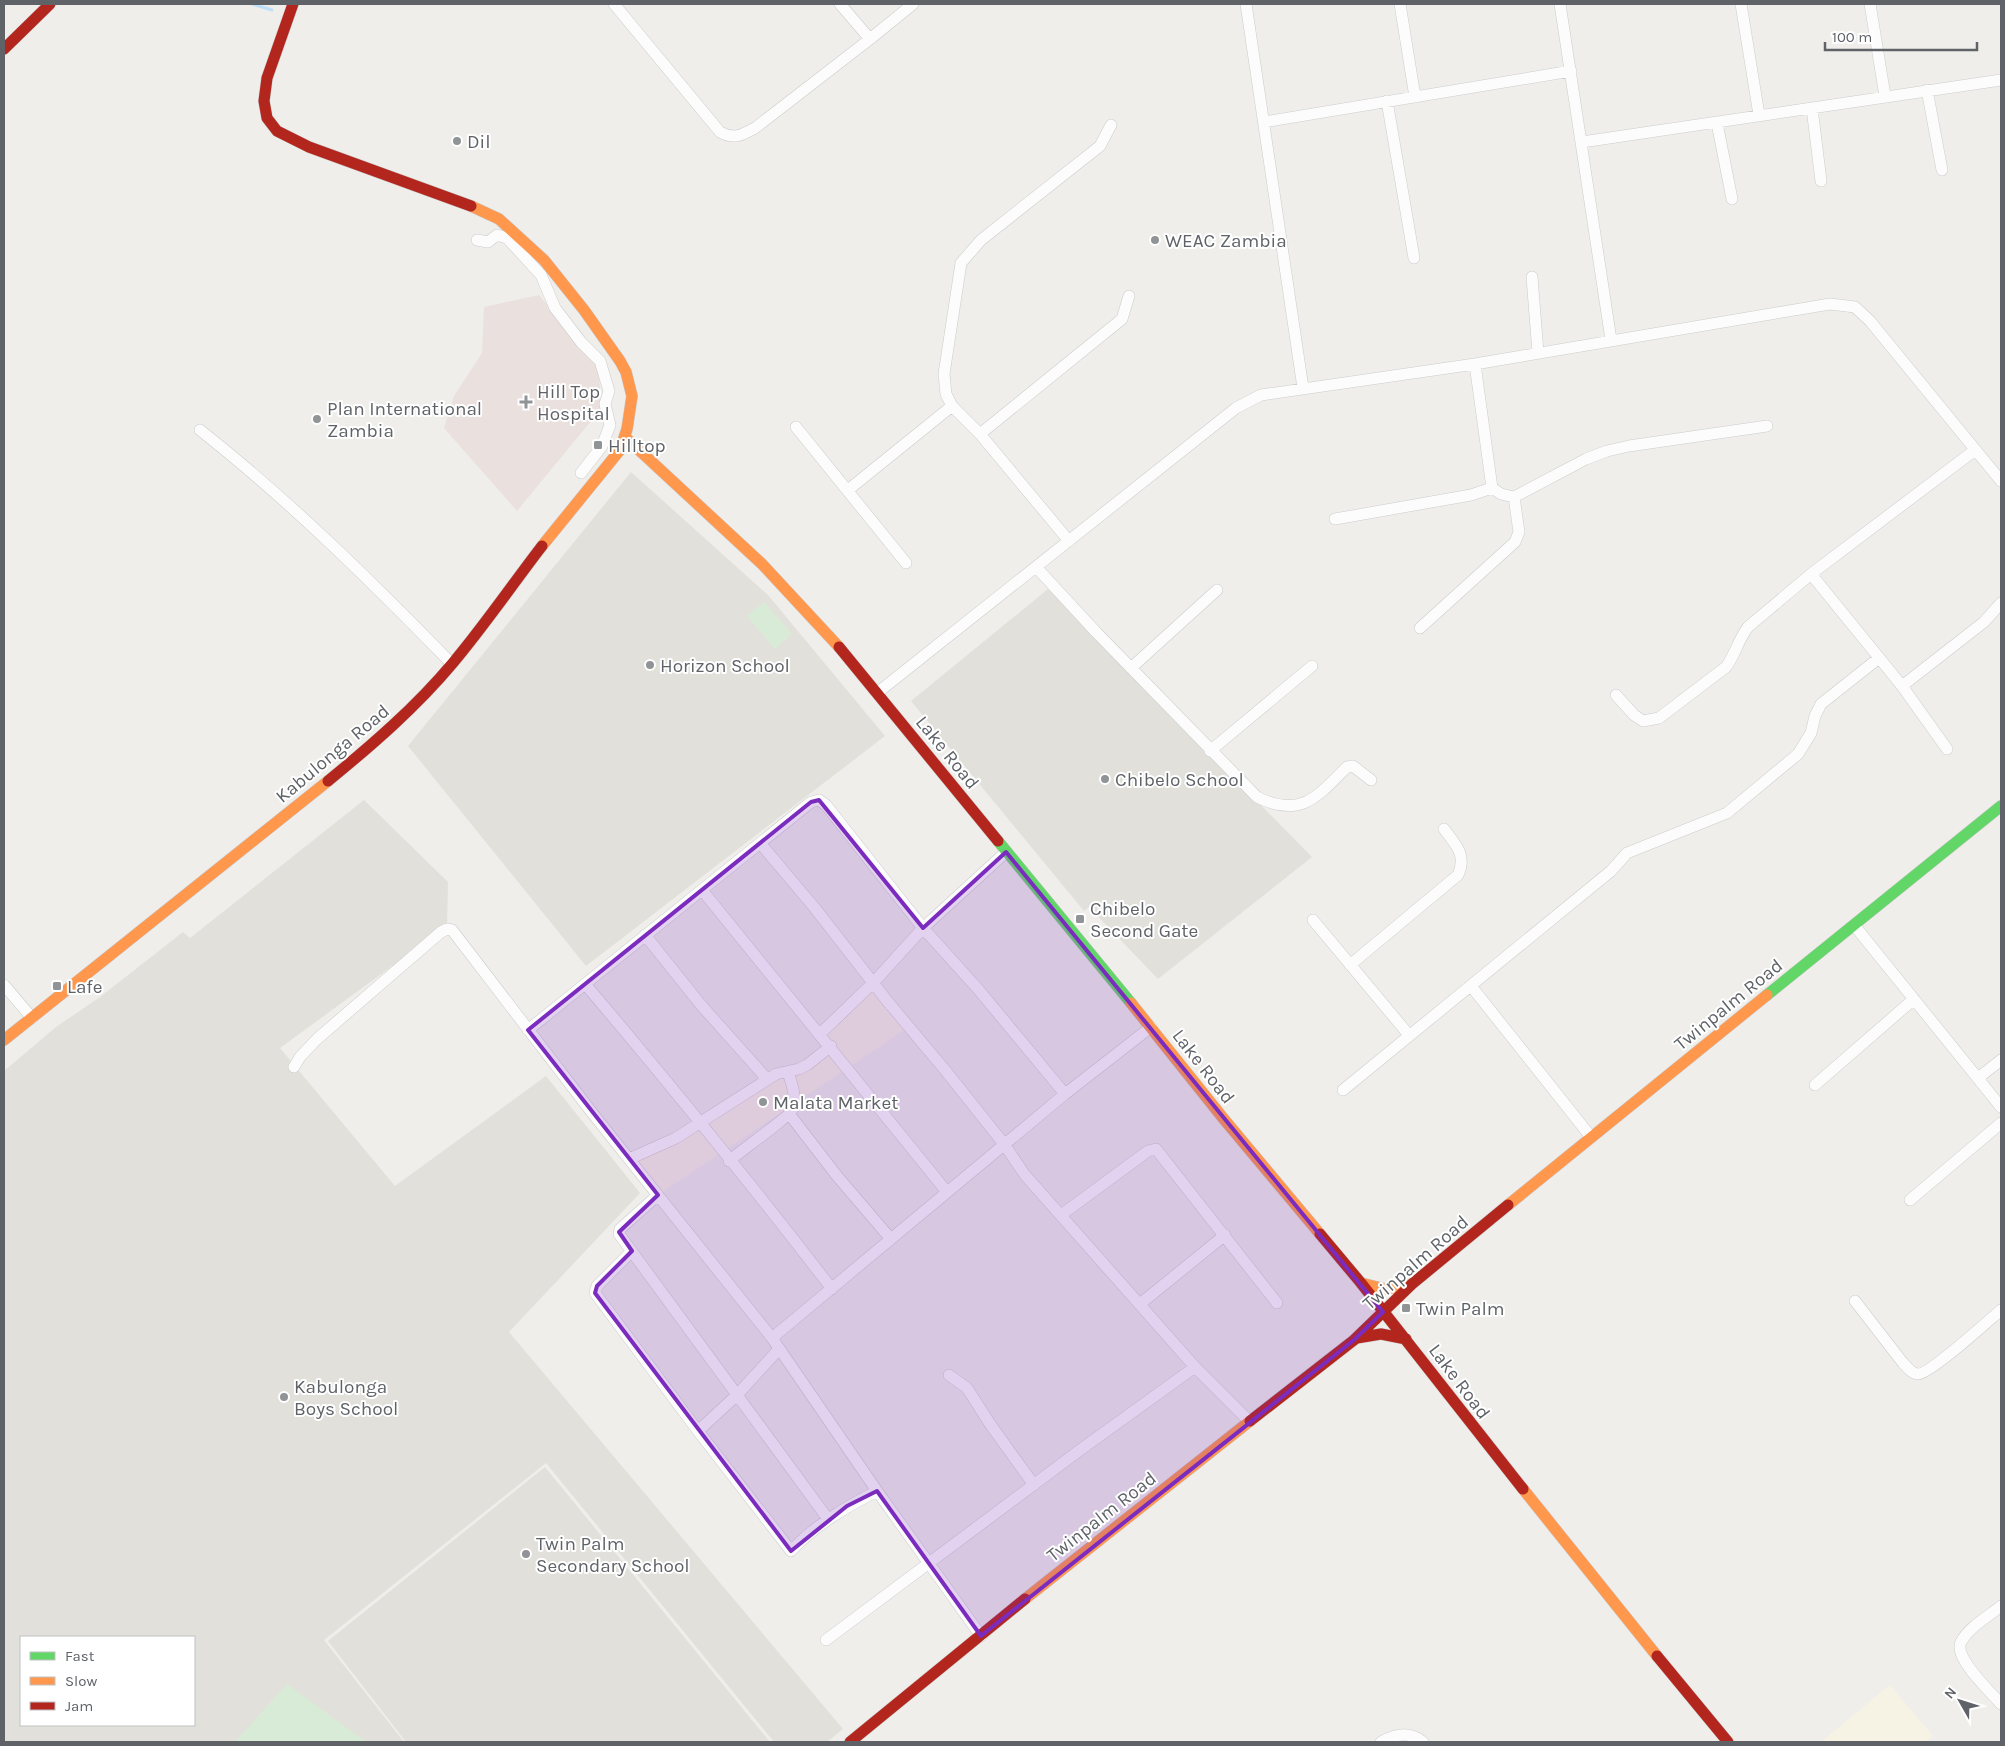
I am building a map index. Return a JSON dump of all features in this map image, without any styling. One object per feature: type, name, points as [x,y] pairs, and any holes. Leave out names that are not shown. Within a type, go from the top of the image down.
[{"type":"main road","points":[[4,49],[50,4]]},
{"type":"main road","name":"Kabulonga Road","points":[[4,1040],[208,879],[366,750],[428,692],[620,450],[625,437],[632,396],[623,366],[584,310],[544,260],[516,233],[499,219],[478,208],[309,147],[277,131],[267,118],[264,101],[267,78],[293,4]]},
{"type":"main road","name":"Lake Road","points":[[625,437],[762,564],[804,607],[877,693],[1151,1027],[1223,1118],[1361,1283],[1468,1422],[1728,1742]]},
{"type":"main road","name":"Twinpalm Road","points":[[850,1742],[1112,1529],[1354,1340],[1412,1284],[1590,1137],[2001,806]]},
{"type":"main road","points":[[1361,1283],[1373,1288],[1386,1290],[1399,1289],[1412,1284]]},
{"type":"main road","points":[[1354,1340],[1367,1334],[1380,1333],[1406,1339]]},
{"type":"street","points":[[614,4],[720,132],[729,137],[739,137],[755,128],[913,4]]},
{"type":"street","points":[[840,4],[870,39]]},
{"type":"street","points":[[1246,4],[1303,388]]},
{"type":"street","points":[[1400,4],[1415,97]]},
{"type":"street","points":[[1560,4],[1611,340]]},
{"type":"street","points":[[1741,4],[1759,115]]},
{"type":"street","points":[[1870,4],[1885,96]]},
{"type":"street","points":[[1264,122],[1571,71]]},
{"type":"street","points":[[1582,142],[2001,80]]},
{"type":"street","points":[[1927,90],[1942,170]]},
{"type":"street","points":[[1387,102],[1414,258]]},
{"type":"street","points":[[1812,108],[1821,181]]},
{"type":"street","points":[[1717,123],[1732,199]]},
{"type":"street","points":[[1069,541],[980,434],[952,406],[946,394],[944,374],[961,263],[981,240],[1100,146],[1111,125]]},
{"type":"street","points":[[476,240],[488,242],[496,235],[507,238],[541,276],[555,308],[581,342],[600,361],[609,391],[605,404],[610,425],[602,446],[581,473]]},
{"type":"street","points":[[1532,277],[1538,353]]},
{"type":"street","points":[[980,434],[1122,319],[1129,296]]},
{"type":"street","points":[[877,693],[1236,408],[1261,395],[1475,364],[1830,304],[1855,307],[1870,322],[2001,482]]},
{"type":"street","points":[[1475,364],[1492,488],[1501,494],[1514,497],[1586,459],[1607,451],[1629,446],[1767,426]]},
{"type":"street","points":[[848,490],[952,406]]},
{"type":"street","points":[[796,427],[906,564]]},
{"type":"street","points":[[200,430],[237,459],[317,529],[452,664]]},
{"type":"street","points":[[1616,695],[1634,715],[1643,721],[1659,718],[1726,667],[1732,660],[1742,635],[1748,627],[1811,574],[1976,450]]},
{"type":"street","points":[[1335,518],[1471,495],[1492,488]]},
{"type":"street","points":[[1420,628],[1515,542],[1519,532],[1514,497]]},
{"type":"street","points":[[1036,567],[1210,751],[1257,797],[1272,805],[1299,805],[1317,796],[1347,767],[1353,766],[1371,780]]},
{"type":"street","points":[[1811,574],[1902,686],[1947,749]]},
{"type":"street","points":[[1131,668],[1217,590]]},
{"type":"street","points":[[1902,686],[1984,622],[2001,603]]},
{"type":"street","points":[[1342,1090],[1611,871],[1627,853],[1727,813],[1798,754],[1811,733],[1815,716],[1821,704],[1879,658]]},
{"type":"street","points":[[1210,751],[1312,666]]},
{"type":"street","points":[[528,1030],[811,802],[819,800],[823,802],[923,928],[978,988],[1065,1094]]},
{"type":"street","points":[[1350,965],[1458,875],[1462,865],[1461,854],[1444,829]]},
{"type":"street","points":[[760,843],[945,1070],[1004,1144],[1025,1175],[1196,1366],[1249,1421]]},
{"type":"street","points":[[820,1034],[874,982],[923,928],[1006,852]]},
{"type":"street","points":[[702,890],[947,1192]]},
{"type":"street","points":[[1313,920],[1409,1035]]},
{"type":"street","points":[[1854,925],[2001,1107]]},
{"type":"street","points":[[294,1067],[300,1057],[317,1039],[393,972],[447,930],[452,930],[629,1159],[772,1338],[877,1491],[981,1636]]},
{"type":"street","points":[[645,936],[701,1005],[767,1079]]},
{"type":"street","points":[[584,984],[659,1071],[832,1289]]},
{"type":"street","points":[[4,985],[32,1018]]},
{"type":"street","points":[[1471,986],[1590,1137]]},
{"type":"street","points":[[1815,1085],[1914,999]]},
{"type":"street","points":[[772,1338],[1004,1144],[1151,1027]]},
{"type":"street","points":[[629,1159],[676,1138],[776,1074],[807,1065],[830,1046]]},
{"type":"street","points":[[1978,1078],[2001,1060]]},
{"type":"street","points":[[729,1160],[790,1115],[795,1100],[794,1089],[788,1072]]},
{"type":"street","points":[[790,1115],[837,1176],[890,1238]]},
{"type":"street","points":[[1910,1200],[2001,1123]]},
{"type":"street","points":[[1061,1216],[1154,1148],[1160,1153],[1278,1303]]},
{"type":"street","points":[[658,1195],[619,1232],[828,1519]]},
{"type":"street","points":[[1140,1304],[1224,1235]]},
{"type":"street","points":[[632,1251],[596,1286],[596,1292],[698,1430],[791,1551],[828,1519],[847,1506],[877,1491]]},
{"type":"street","points":[[1855,1300],[1903,1363],[1917,1374],[1924,1372],[1942,1359],[2001,1310]]},
{"type":"street","points":[[698,1430],[737,1395],[779,1349]]},
{"type":"street","points":[[826,1640],[1196,1366]]},
{"type":"street","points":[[949,1375],[967,1388],[990,1424],[1034,1485]]},
{"type":"street","points":[[2001,1606],[1970,1631],[1961,1643],[1960,1652],[1964,1662],[2001,1704]]},
{"type":"street","points":[[1381,1742],[1394,1735],[1409,1735],[1423,1742]]},
{"type":"highlighted area","points":[[819,800],[923,928],[1006,852],[1383,1312],[1354,1340],[981,1636],[877,1491],[847,1506],[791,1551],[595,1293],[597,1286],[632,1251],[619,1232],[658,1195],[528,1030],[811,802]]},
{"type":"shaded area","name":"Hill Top Hospital","points":[[539,295],[599,369],[601,409],[517,511],[444,428],[454,396],[482,353],[484,307]]},
{"type":"shaded area","name":"Horizon School","points":[[631,472],[768,595],[885,736],[586,966],[408,746]]},
{"type":"shaded area","name":"Chibelo School","points":[[1048,589],[1312,857],[1158,979],[1089,907],[1084,911],[911,701]]},
{"type":"shaded area","name":"Kabulonga Boys School","points":[[364,800],[448,882],[447,926],[280,1048],[395,1186],[546,1076],[640,1193],[509,1332],[843,1729],[827,1742],[774,1742],[546,1463],[324,1640],[404,1742],[4,1742],[4,1071],[56,1027],[100,997],[183,932],[190,938]]},
{"type":"shaded area","name":"Malata Market","points":[[871,982],[909,1027],[658,1195],[629,1159],[830,1047],[820,1034]]},
{"type":"shaded area","name":"Twin Palm Secondary School","points":[[545,1467],[770,1742],[406,1742],[328,1641]]},
{"type":"shaded area","points":[[1890,1685],[1933,1736],[1926,1742],[1821,1742]]},
{"type":"green space","points":[[764,602],[792,634],[775,649],[747,616]]},
{"type":"green space","points":[[287,1684],[366,1742],[235,1742]]},
{"type":"waterway","points":[[252,4],[272,10]]},
{"type":"traffic: fast","points":[[1767,995],[2001,806]]},
{"type":"traffic: fast","points":[[998,841],[1131,1003]]},
{"type":"traffic: slow","points":[[471,206],[499,219],[544,260],[584,310],[620,361],[626,372],[632,396],[627,429],[620,450],[542,546]]},
{"type":"traffic: slow","points":[[625,437],[762,564],[839,647]]},
{"type":"traffic: slow","points":[[4,1040],[328,781]]},
{"type":"traffic: slow","points":[[1508,1205],[1767,995]]},
{"type":"traffic: slow","points":[[1131,1003],[1223,1118],[1320,1234]]},
{"type":"traffic: slow","points":[[1361,1283],[1385,1289],[1410,1285]]},
{"type":"traffic: slow","points":[[1025,1599],[1250,1421]]},
{"type":"traffic: slow","points":[[1523,1489],[1657,1656]]},
{"type":"traffic: jam","points":[[4,49],[50,4]]},
{"type":"traffic: jam","points":[[293,4],[267,78],[264,101],[267,118],[277,131],[309,147],[471,206]]},
{"type":"traffic: jam","points":[[328,781],[393,725],[438,680],[475,635],[542,546]]},
{"type":"traffic: jam","points":[[839,647],[998,841]]},
{"type":"traffic: jam","points":[[1250,1421],[1354,1340],[1412,1284],[1508,1205]]},
{"type":"traffic: jam","points":[[1320,1234],[1361,1283],[1523,1489]]},
{"type":"traffic: jam","points":[[1357,1338],[1381,1334],[1406,1339]]},
{"type":"traffic: jam","points":[[850,1742],[1025,1599]]},
{"type":"traffic: jam","points":[[1657,1656],[1728,1742]]},
{"type":"place","name":"Dil","points":[[457,141]]},
{"type":"place","name":"WEAC Zambia","points":[[1155,240]]},
{"type":"place","name":"Hill Top Hospital","points":[[526,402]]},
{"type":"place","name":"Plan International Zambia","points":[[317,419]]},
{"type":"place","name":"Hilltop","points":[[598,445]]},
{"type":"place","name":"Horizon School","points":[[650,665]]},
{"type":"place","name":"Chibelo School","points":[[1105,779]]},
{"type":"place","name":"Chibelo Second Gate","points":[[1080,919]]},
{"type":"place","name":"Lafe","points":[[57,986]]},
{"type":"place","name":"Malata Market","points":[[763,1102]]},
{"type":"place","name":"Twin Palm","points":[[1406,1308]]},
{"type":"place","name":"Kabulonga Boys School","points":[[284,1397]]},
{"type":"place","name":"Twin Palm Secondary School","points":[[526,1554]]}]
